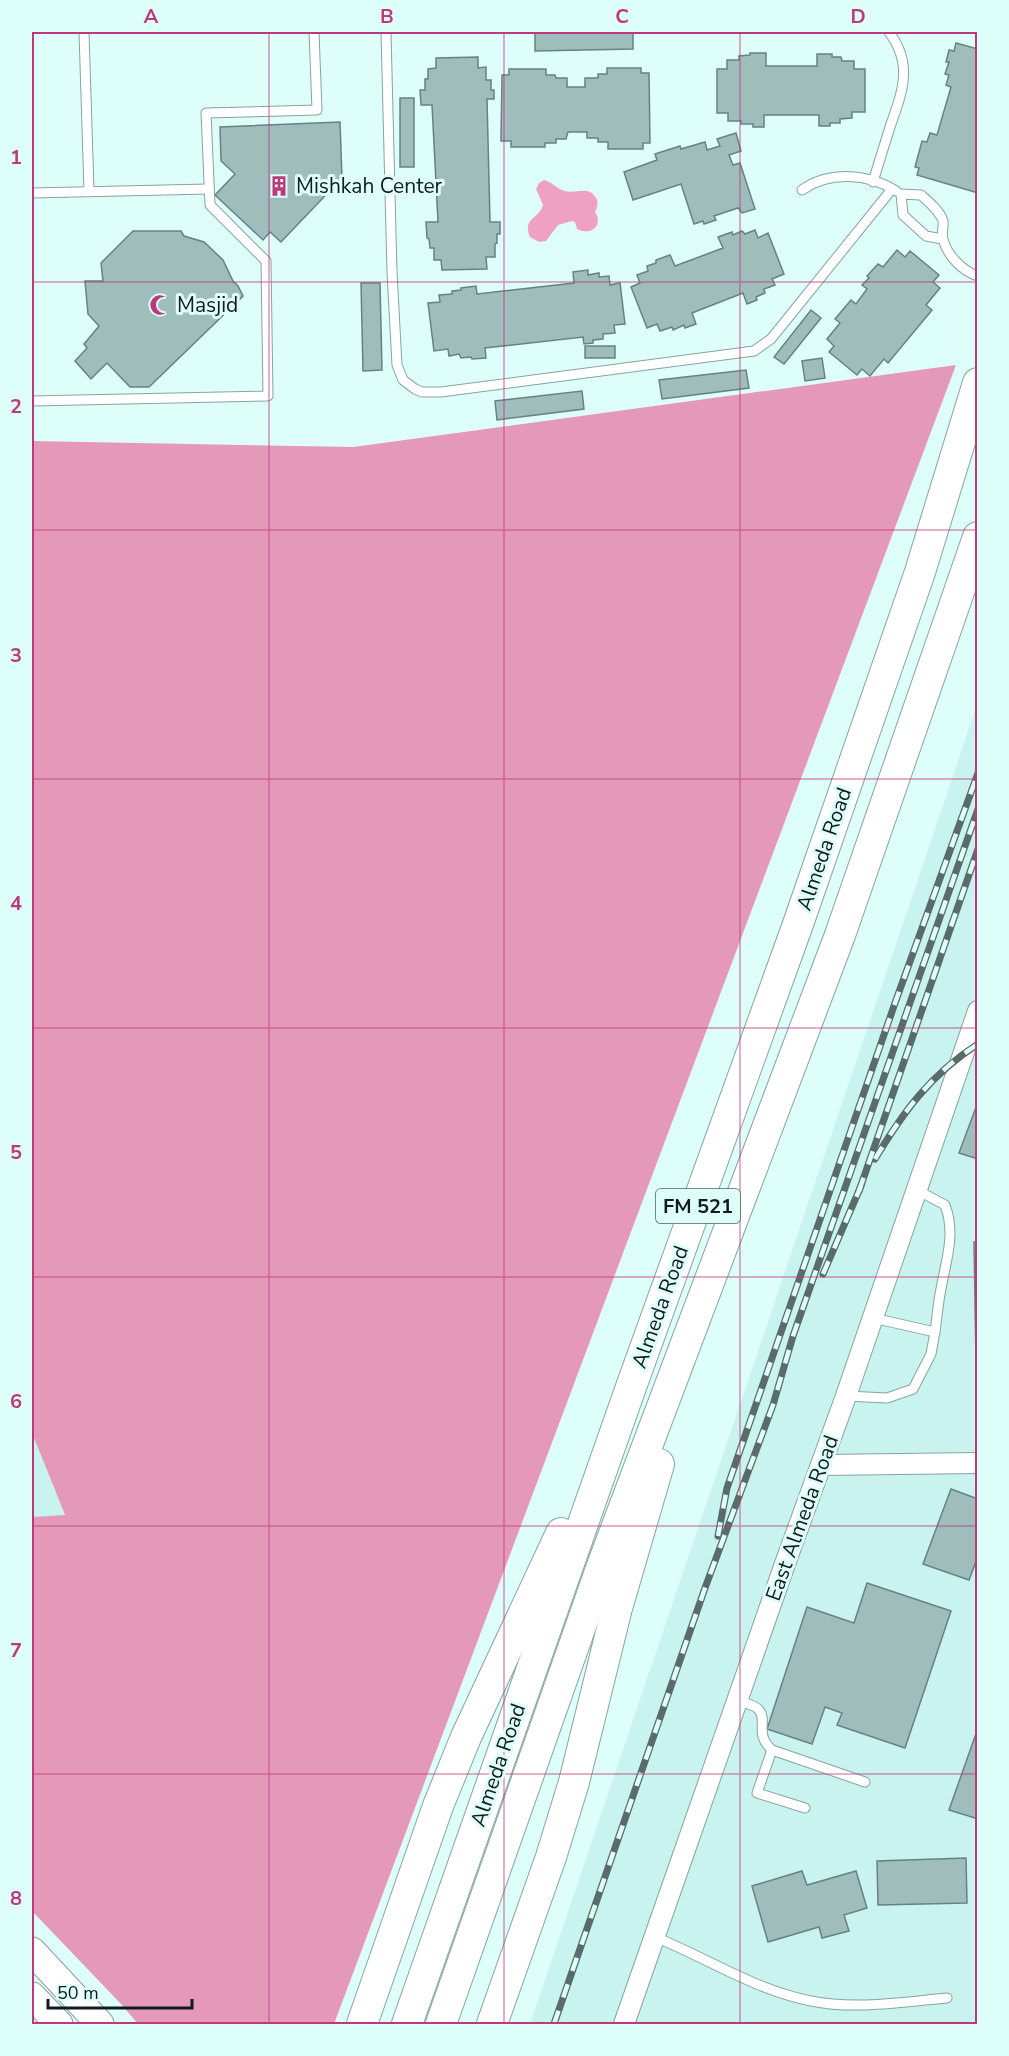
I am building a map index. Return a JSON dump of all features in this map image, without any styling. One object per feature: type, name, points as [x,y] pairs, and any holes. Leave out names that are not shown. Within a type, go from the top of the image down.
[{"type":"main road","name":"Almeda Road","points":[[407,2025],[631,1387],[712,1168],[820,861],[920,572],[978,383]]},
{"type":"main road","name":"Almeda Road","points":[[441,2025],[579,1630],[840,935],[978,537]]},
{"type":"main road","points":[[492,2025],[574,1782],[617,1608],[663,1452],[692,1327]]},
{"type":"main road","points":[[362,2025],[438,1806],[466,1737],[631,1387]]},
{"type":"main road","points":[[32,1951],[100,2025]]},
{"type":"main road","points":[[32,1996],[58,2025]]},
{"type":"street","name":"East Almeda Road","points":[[624,2025],[822,1465],[978,1011]]},
{"type":"street","points":[[822,1465],[978,1462]]},
{"type":"lane","points":[[84,32],[89,191]]},
{"type":"lane","points":[[32,401],[268,396],[266,261],[210,205],[206,113],[316,110],[314,32]]},
{"type":"lane","points":[[386,32],[392,272],[397,366],[403,380],[422,392],[441,392],[754,351],[771,339],[892,189]]},
{"type":"lane","points":[[873,182],[904,87],[901,53],[889,32]]},
{"type":"lane","points":[[802,190],[813,183],[836,177],[873,182],[901,194],[921,195],[931,204],[943,222],[942,239],[960,267],[978,276]]},
{"type":"lane","points":[[32,193],[208,189]]},
{"type":"lane","points":[[901,194],[903,215],[926,236],[942,239]]},
{"type":"lane","points":[[846,1396],[887,1398],[913,1389],[931,1354],[951,1237],[951,1219],[945,1205],[917,1190]]},
{"type":"lane","points":[[873,1318],[935,1332]]},
{"type":"lane","points":[[738,1700],[759,1709],[762,1736],[765,1744],[772,1750],[865,1782]]},
{"type":"lane","points":[[772,1750],[757,1793],[805,1808]]},
{"type":"lane","points":[[655,1937],[738,1977],[810,2001],[848,2006],[947,1998]]},
{"type":"shaded area","points":[[544,180],[565,191],[586,191],[593,194],[598,203],[595,212],[598,222],[595,228],[582,231],[577,229],[575,222],[572,221],[558,225],[546,241],[539,242],[530,237],[529,222],[538,214],[543,205],[536,189]]},
{"type":"shaded area","points":[[956,365],[334,2024],[138,2024],[32,1911],[32,1517],[65,1515],[32,1433],[32,441],[353,447]]},
{"type":"shaded area","points":[[977,705],[977,2024],[530,2024]]},
{"type":"shaded area","points":[[32,1433],[65,1516],[32,1517]]},
{"type":"building","points":[[535,32],[633,32],[633,49],[535,51]]},
{"type":"building","points":[[956,43],[978,49],[978,193],[917,175],[919,168],[915,167],[922,141],[927,142],[930,133],[937,135],[951,87],[946,85],[949,75],[945,74],[949,62],[946,62],[949,50],[954,51]]},
{"type":"building","points":[[750,53],[766,53],[766,66],[817,66],[817,54],[832,54],[832,57],[841,57],[842,61],[854,61],[854,69],[865,69],[865,112],[852,112],[852,118],[840,119],[840,123],[830,123],[830,126],[819,126],[819,115],[764,115],[764,127],[741,124],[741,121],[728,121],[728,113],[717,113],[717,69],[727,69],[727,60],[739,60],[739,56],[750,55]]},
{"type":"building","points":[[478,57],[478,68],[486,67],[486,80],[491,80],[491,90],[494,90],[494,99],[487,99],[490,222],[500,222],[500,234],[497,234],[495,257],[486,257],[487,269],[442,270],[441,260],[434,260],[434,248],[430,248],[427,238],[426,222],[438,222],[432,105],[421,105],[420,90],[425,90],[428,69],[436,68],[436,58]]},
{"type":"building","points":[[607,68],[641,68],[641,73],[649,73],[650,143],[643,143],[643,149],[608,149],[608,142],[598,142],[598,138],[587,138],[587,132],[568,132],[566,139],[556,139],[556,143],[545,143],[545,147],[511,147],[511,141],[501,141],[502,75],[509,75],[509,69],[546,69],[546,75],[567,78],[567,87],[585,87],[585,78],[598,78],[598,74],[607,74]]},
{"type":"building","points":[[400,98],[414,98],[414,167],[400,167]]},
{"type":"building","name":"Mishkah Center","points":[[340,122],[342,178],[281,242],[270,232],[263,240],[215,195],[235,174],[221,161],[220,127]]},
{"type":"building","points":[[736,133],[741,151],[729,155],[733,165],[740,163],[755,209],[742,213],[738,208],[714,216],[716,220],[694,224],[681,184],[633,200],[624,172],[657,160],[655,154],[680,146],[681,149],[705,142],[707,150],[720,146],[717,139]]},
{"type":"building","points":[[755,230],[758,238],[768,233],[784,274],[772,279],[775,285],[764,289],[765,293],[756,297],[757,300],[747,304],[743,293],[692,313],[696,324],[685,328],[684,325],[673,330],[672,327],[660,331],[657,324],[647,328],[631,287],[640,283],[637,275],[648,271],[647,266],[656,263],[656,260],[670,255],[675,266],[723,248],[718,237],[732,232],[733,235],[742,231],[745,234]]},
{"type":"building","name":"Masjid","points":[[133,231],[181,231],[184,236],[204,242],[223,260],[243,296],[149,387],[130,387],[107,363],[91,379],[75,361],[87,348],[84,344],[99,326],[88,314],[85,281],[103,281],[101,263]]},
{"type":"building","points":[[897,250],[905,257],[910,251],[939,275],[933,282],[940,288],[926,305],[932,310],[888,363],[884,359],[870,376],[862,369],[857,375],[829,352],[834,346],[827,339],[840,323],[835,319],[851,300],[856,304],[867,289],[862,285],[869,278],[867,276],[878,264],[883,267]]},
{"type":"building","points":[[588,270],[588,275],[599,273],[599,277],[609,276],[610,285],[620,283],[625,324],[614,325],[615,333],[603,334],[603,339],[593,340],[593,343],[584,344],[583,337],[485,348],[486,358],[461,358],[459,354],[449,356],[448,349],[434,351],[428,303],[440,302],[439,295],[452,294],[452,291],[461,290],[461,288],[476,286],[477,294],[574,283],[573,272]]},
{"type":"building","points":[[361,283],[380,283],[382,370],[363,371]]},
{"type":"building","points":[[811,310],[821,318],[784,364],[774,357]]},
{"type":"building","points":[[585,346],[615,346],[615,358],[585,358]]},
{"type":"building","points":[[822,358],[825,378],[805,381],[802,361]]},
{"type":"building","points":[[746,370],[749,388],[662,399],[659,380]]},
{"type":"building","points":[[582,391],[584,409],[497,420],[495,401]]},
{"type":"building","points":[[978,1102],[978,1159],[959,1153]]},
{"type":"building","points":[[974,1242],[978,1242],[978,1419],[977,1419]]},
{"type":"building","points":[[951,1489],[978,1499],[978,1556],[969,1580],[923,1564]]},
{"type":"building","points":[[867,1583],[951,1611],[905,1748],[837,1725],[842,1713],[825,1707],[812,1744],[767,1729],[807,1607],[854,1623]]},
{"type":"building","points":[[978,1728],[978,1819],[949,1810]]},
{"type":"building","points":[[966,1858],[967,1903],[878,1905],[877,1861]]},
{"type":"building","points":[[802,1871],[807,1885],[856,1871],[867,1908],[844,1915],[849,1931],[822,1938],[819,1927],[768,1942],[752,1886]]},
{"type":"railway","points":[[718,1536],[727,1488],[895,1003],[978,773]]},
{"type":"railway","points":[[554,2024],[705,1588],[773,1405],[793,1336],[978,809]]},
{"type":"railway","points":[[859,1191],[978,849]]},
{"type":"railway","points":[[875,1159],[919,1095],[946,1068],[978,1044]]},
{"type":"railway","points":[[823,1274],[861,1186]]},
{"type":"place","name":"Mishkah Center","points":[[279,186]]},
{"type":"place","name":"Masjid","points":[[160,305]]}]
